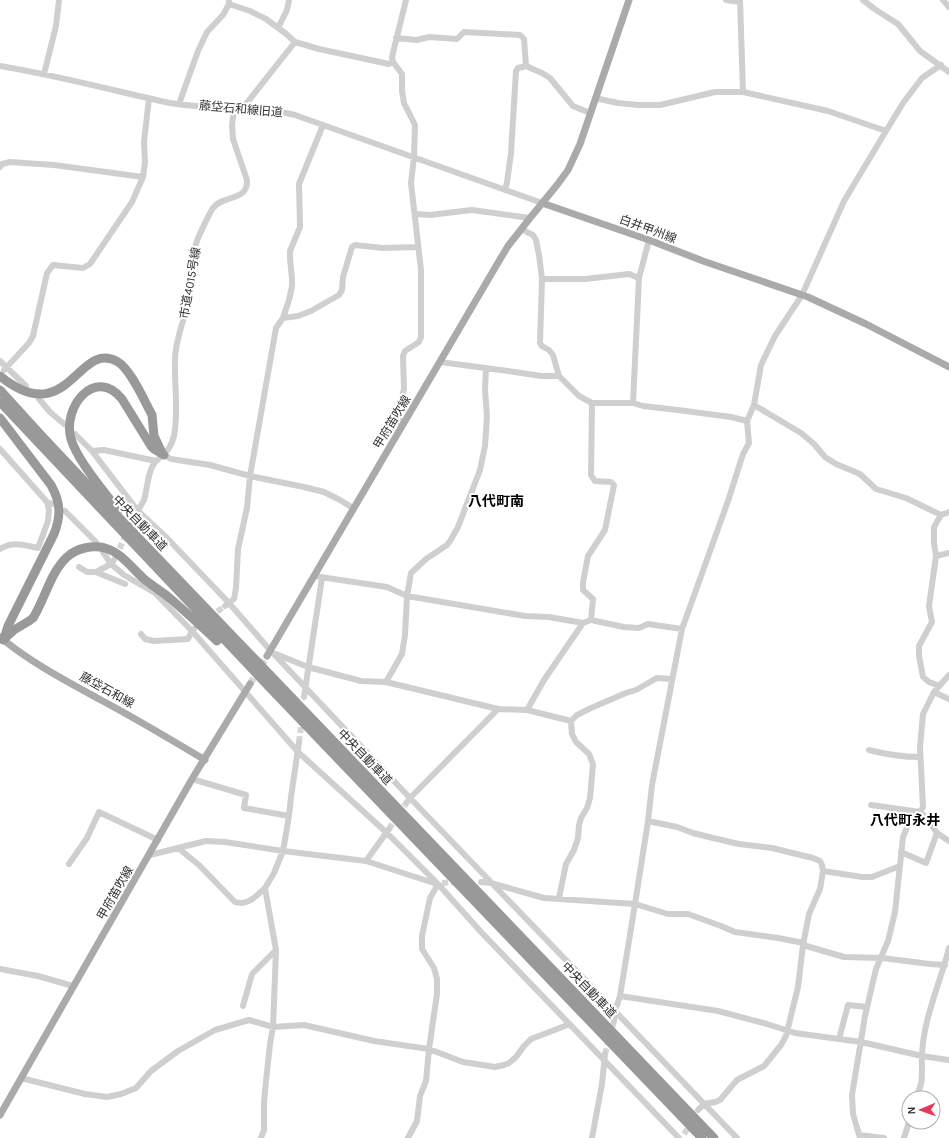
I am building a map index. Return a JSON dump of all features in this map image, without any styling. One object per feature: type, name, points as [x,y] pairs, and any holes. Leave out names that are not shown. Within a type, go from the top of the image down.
[{"type":"highway","points":[[3,371],[10,384],[27,392],[45,394],[60,389],[92,362],[105,359],[119,362],[129,374],[152,415],[154,436],[160,458]]},
{"type":"highway","points":[[160,458],[122,399],[113,390],[101,387],[95,388],[84,393],[76,403],[70,416],[69,432],[74,447],[84,464],[120,512],[216,619]]},
{"type":"highway","name":"中央自動車道","points":[[0,390],[216,619],[714,1138]]},
{"type":"highway","name":"中央自動車道","points":[[0,402],[272,690],[702,1138]]},
{"type":"highway","points":[[0,418],[51,486],[57,498],[60,511],[59,520],[54,534],[2,639]]},
{"type":"highway","points":[[2,639],[33,618],[55,574],[61,564],[68,557],[75,551],[84,548],[104,548],[114,552],[122,558],[144,578],[171,599],[272,690]]},
{"type":"main road","points":[[542,203],[568,170],[580,144],[630,0]]},
{"type":"main road","name":"甲府笛吹線","points":[[270,653],[353,508],[499,261],[521,229],[542,203]]},
{"type":"main road","name":"白井甲州線","points":[[542,203],[648,240],[702,261],[802,295],[866,324],[949,367]]},
{"type":"main road","name":"藤垈石和線","points":[[2,639],[26,656],[69,682],[147,725],[205,760]]},
{"type":"main road","name":"甲府笛吹線","points":[[0,1115],[73,986],[150,855],[192,779],[250,684]]},
{"type":"street","points":[[44,74],[56,26],[59,0]]},
{"type":"street","points":[[278,28],[287,10],[289,0]]},
{"type":"street","points":[[401,428],[398,412],[404,389],[403,356],[405,351],[419,342],[421,337],[421,270],[411,183],[414,157],[415,125],[404,103],[402,74],[393,62],[392,57],[406,0]]},
{"type":"street","points":[[726,0],[740,1],[743,92]]},
{"type":"street","points":[[863,0],[898,24],[920,51],[946,67]]},
{"type":"street","points":[[943,0],[949,7]]},
{"type":"street","points":[[179,104],[198,51],[207,32],[223,16],[229,2],[266,19],[294,42],[389,64],[393,62]]},
{"type":"street","points":[[396,38],[418,40],[429,37],[457,39],[464,32],[520,36],[524,39],[526,66]]},
{"type":"street","points":[[242,109],[294,42]]},
{"type":"street","name":"藤垈石和線旧道","points":[[0,66],[44,74],[179,104],[283,112],[295,115],[542,203]]},
{"type":"street","points":[[505,190],[511,153],[516,71],[518,68],[526,66],[542,72],[550,78],[573,106],[590,113]]},
{"type":"street","points":[[614,1020],[620,996],[635,904],[652,785],[682,629],[728,501],[743,454],[749,443],[747,421],[754,405],[761,365],[775,336],[802,295],[844,201],[903,103],[922,78],[946,67]]},
{"type":"street","points":[[595,98],[618,103],[660,105],[715,92],[743,92],[828,111],[886,131]]},
{"type":"street","points":[[3,371],[29,343],[33,336],[47,273],[53,265],[83,268],[90,264],[132,202],[143,177],[145,162],[144,142],[149,98]]},
{"type":"street","name":"市道4015号線","points":[[133,518],[144,498],[150,471],[172,443],[174,435],[176,405],[176,346],[190,298],[196,243],[213,208],[219,203],[245,192],[248,186],[248,180],[233,139],[232,125],[234,109]]},
{"type":"street","points":[[227,604],[234,600],[238,549],[247,508],[250,476],[276,328],[284,318],[292,286],[290,250],[300,227],[299,184],[323,125]]},
{"type":"street","points":[[0,167],[2,164],[10,162],[54,165],[143,177]]},
{"type":"street","points":[[415,214],[430,215],[472,210],[530,218]]},
{"type":"street","points":[[521,229],[533,235],[536,240],[542,279],[540,343],[542,346],[550,350],[559,376],[578,396],[592,403],[634,403],[643,406],[732,417],[747,421]]},
{"type":"street","points":[[634,403],[639,278],[648,240]]},
{"type":"street","points":[[284,318],[311,312],[339,295],[342,290],[343,277],[352,247],[355,245],[383,248],[418,247]]},
{"type":"street","points":[[542,279],[585,279],[629,274],[639,278]]},
{"type":"street","points":[[0,361],[3,371],[26,386]]},
{"type":"street","points":[[440,362],[541,376],[559,376]]},
{"type":"street","points":[[386,682],[402,654],[405,635],[406,596],[411,573],[426,559],[447,545],[450,541],[458,527],[480,470],[485,446],[487,416],[485,390],[486,368]]},
{"type":"street","points":[[38,399],[64,424]]},
{"type":"street","points":[[591,620],[593,599],[583,590],[583,582],[588,556],[605,530],[614,485],[611,482],[595,481],[591,474],[592,403]]},
{"type":"street","points":[[754,405],[801,433],[814,444],[825,457],[836,464],[860,474],[876,488],[906,498],[940,515],[949,512]]},
{"type":"street","points":[[75,434],[92,451],[138,511],[166,538],[270,653],[305,687],[408,800],[491,883],[737,1138]]},
{"type":"street","points":[[0,449],[50,503],[48,520],[38,548],[14,544],[6,545],[0,549]]},
{"type":"street","points":[[92,451],[104,450],[210,465],[250,476],[324,492],[353,508]]},
{"type":"street","points":[[65,511],[96,542]]},
{"type":"street","points":[[939,686],[929,682],[923,677],[919,656],[919,646],[932,622],[930,606],[936,556],[934,527],[940,515]]},
{"type":"street","points":[[103,552],[124,575],[155,593],[193,630],[298,752],[388,831],[440,883],[482,933],[682,1137]]},
{"type":"street","points":[[936,556],[949,553]]},
{"type":"street","points":[[96,572],[113,562]]},
{"type":"street","points":[[79,566],[87,572],[96,572],[125,584]]},
{"type":"street","points":[[314,576],[387,587],[406,596],[525,616],[549,617],[583,623],[591,620],[624,627],[639,628],[648,624],[682,629]]},
{"type":"street","points":[[304,698],[322,578]]},
{"type":"street","points":[[527,710],[544,680],[583,623]]},
{"type":"street","points":[[142,634],[145,639],[154,641],[188,639],[193,630]]},
{"type":"street","points":[[270,653],[308,667],[361,681],[386,682],[498,709],[527,710],[571,722]]},
{"type":"street","points":[[884,1138],[860,1136],[853,1114],[852,1095],[867,1007],[876,969],[888,941],[895,912],[903,837],[908,825],[923,807],[920,757],[923,714],[934,692],[949,675]]},
{"type":"street","points":[[559,898],[566,864],[574,850],[578,838],[581,818],[587,808],[590,798],[592,778],[592,764],[589,754],[576,742],[572,734],[571,722],[577,715],[636,690],[657,678],[672,679]]},
{"type":"street","points":[[934,692],[949,699]]},
{"type":"street","points":[[408,800],[498,709]]},
{"type":"street","points":[[178,848],[199,865],[235,902],[241,904],[249,901],[265,888],[274,873],[283,851],[299,742]]},
{"type":"street","points":[[869,750],[904,757],[920,757]]},
{"type":"street","points":[[192,779],[246,794],[244,808],[289,816]]},
{"type":"street","points":[[871,805],[920,812],[926,817],[937,833],[949,841]]},
{"type":"street","points":[[69,864],[87,838],[98,812],[158,840]]},
{"type":"street","points":[[648,821],[677,827],[693,833],[739,844],[772,848],[813,858],[822,865],[823,871],[820,889],[809,914],[803,944],[798,987],[786,1036],[781,1045],[764,1066],[738,1080],[720,1100],[704,1104],[698,1110]]},
{"type":"street","points":[[366,861],[388,831]]},
{"type":"street","points":[[901,852],[926,863],[937,833]]},
{"type":"street","points":[[150,855],[206,841],[225,842],[366,861],[440,883]]},
{"type":"street","points":[[823,871],[862,877],[872,877],[900,866]]},
{"type":"street","points":[[481,882],[491,883],[544,898],[635,904],[668,914],[688,914],[735,932],[778,938],[844,957],[882,958],[945,965]]},
{"type":"street","points":[[408,1138],[417,1121],[420,1096],[426,1081],[437,994],[437,979],[434,968],[422,949],[422,936],[430,898],[440,883]]},
{"type":"street","points":[[261,1138],[264,1130],[266,1080],[273,1027],[276,950],[265,888]]},
{"type":"street","points":[[920,1090],[925,1031],[949,948]]},
{"type":"street","points":[[243,1006],[252,974],[276,950]]},
{"type":"street","points":[[0,969],[38,976],[73,986]]},
{"type":"street","points":[[620,996],[718,1011],[796,1033],[861,1042],[922,1056],[949,1060]]},
{"type":"street","points":[[839,1039],[848,1005],[867,1007]]},
{"type":"street","points":[[21,1078],[85,1094],[106,1097],[121,1094],[136,1088],[151,1071],[178,1051],[215,1030],[249,1020],[273,1027],[304,1025],[374,1041],[429,1049],[463,1062],[495,1067],[509,1063],[531,1039],[570,1024]]},
{"type":"street","points":[[592,1138],[602,1084],[605,1057]]},
{"type":"tunnel","points":[[116,557],[133,518]]},
{"type":"tunnel","points":[[210,617],[225,606]]},
{"type":"tunnel","points":[[250,684],[267,656]]},
{"type":"tunnel","points":[[299,742],[302,719]]},
{"type":"tunnel","points":[[389,829],[407,802]]},
{"type":"tunnel","points":[[442,883],[457,882]]},
{"type":"tunnel","points":[[605,1054],[614,1021]]},
{"type":"tunnel","points":[[684,1134],[691,1124]]},
{"type":"district","name":"八代町南","points":[[496,501]]},
{"type":"district","name":"八代町永井","points":[[905,820]]}]
